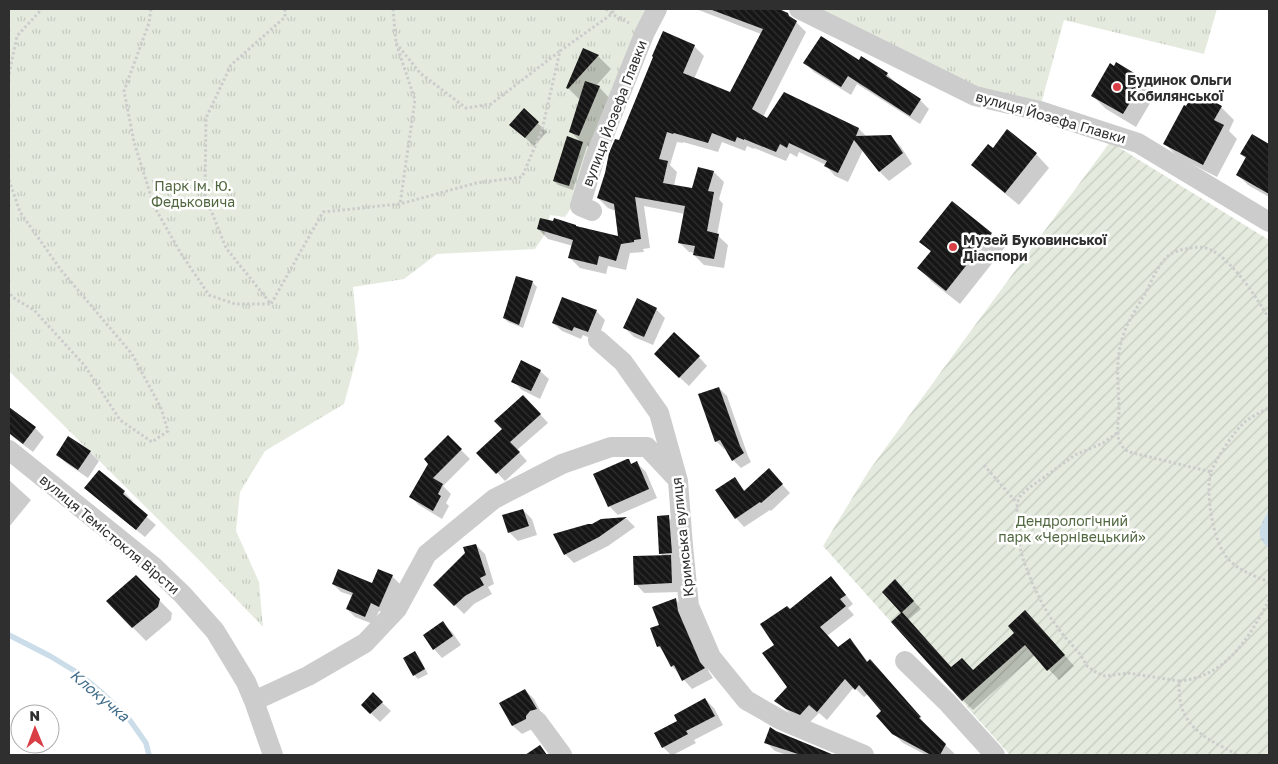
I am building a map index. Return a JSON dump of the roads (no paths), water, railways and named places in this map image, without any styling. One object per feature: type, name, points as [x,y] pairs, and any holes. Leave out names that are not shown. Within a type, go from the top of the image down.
[{"type":"street","name":"вулиця Йозефа Главки","points":[[592,211],[580,206],[595,157],[645,32],[657,9]]},
{"type":"street","name":"вулиця Йозефа Главки","points":[[799,9],[975,96],[1040,111],[1138,143],[1269,222]]},
{"type":"street","name":"Кримська вулиця","points":[[598,340],[623,362],[659,413],[678,480],[689,606],[711,657],[746,700],[781,720],[864,755]]},
{"type":"street","points":[[254,701],[308,676],[364,642],[397,609],[427,554],[494,498],[562,464],[611,447],[647,447],[678,480]]},
{"type":"street","name":"вулиця Темістокля Вірсти","points":[[9,450],[154,566],[215,631],[246,682],[273,755]]},
{"type":"street","points":[[905,661],[995,755]]},
{"type":"street","points":[[538,721],[562,755]]},
{"type":"water","points":[[1269,511],[1269,548],[1261,540],[1260,530],[1263,520]]},
{"type":"waterway","name":"Клокучка","points":[[9,635],[78,673],[101,692],[129,719],[146,743],[149,755]]},
{"type":"place","name":"Будинок Ольги Кобилянської","points":[[1117,87]]},
{"type":"place","name":"Музей Буковинської Діаспори","points":[[953,247]]},
{"type":"park label","name":"Парк ім. Ю. Федьковича","points":[[193,194]]},
{"type":"park label","name":"Дендрологічний парк «Чернівецький»","points":[[1072,528]]}]
